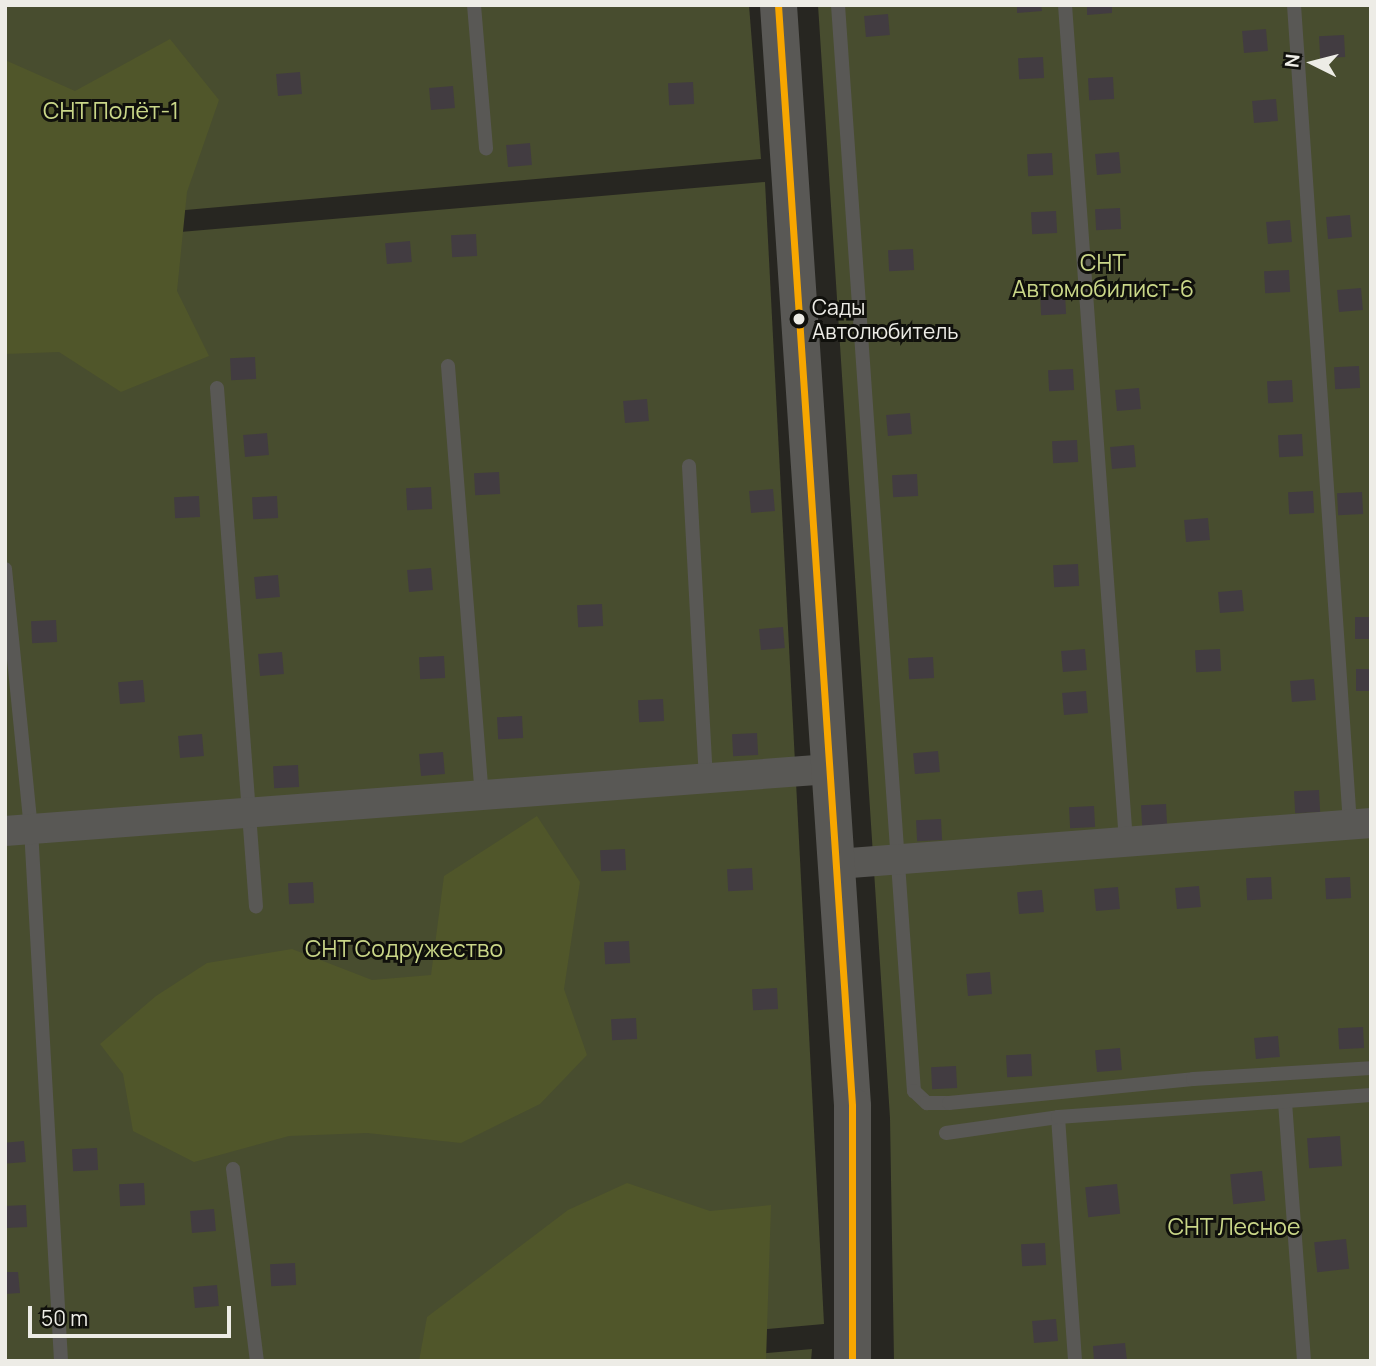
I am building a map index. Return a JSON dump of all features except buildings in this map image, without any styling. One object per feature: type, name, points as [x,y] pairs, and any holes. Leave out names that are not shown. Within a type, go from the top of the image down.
[{"type":"street","points":[[778,5],[852,1106],[852,1361]]},
{"type":"street","points":[[18,830],[830,769]]},
{"type":"street","points":[[837,864],[1361,823]]},
{"type":"lane","points":[[474,5],[486,148]]},
{"type":"lane","points":[[838,5],[914,1091],[927,1103],[1371,1068]]},
{"type":"lane","points":[[1065,5],[1126,841]]},
{"type":"lane","points":[[1294,5],[1361,823]]},
{"type":"lane","points":[[448,366],[482,796]]},
{"type":"lane","points":[[217,388],[256,906]]},
{"type":"lane","points":[[689,466],[706,779]]},
{"type":"lane","points":[[5,569],[18,830],[61,1361]]},
{"type":"lane","points":[[946,1133],[1058,1117],[1371,1095]]},
{"type":"lane","points":[[1285,1102],[1304,1361]]},
{"type":"lane","points":[[1058,1117],[1075,1361]]},
{"type":"lane","points":[[233,1168],[257,1361]]},
{"type":"green space","name":"СНТ Полёт-1","points":[[5,5],[749,5],[761,159],[5,226]]},
{"type":"green space","name":"СНТ Автомобилист-6","points":[[818,5],[1371,5],[1371,1361],[894,1361],[890,1118]]},
{"type":"green space","points":[[170,39],[219,100],[187,192],[177,291],[209,356],[121,392],[59,352],[5,354],[5,60],[75,91]]},
{"type":"green space","name":"СНТ Содружество","points":[[765,182],[824,1324],[409,1361],[5,1361],[5,247]]},
{"type":"green space","points":[[537,816],[580,882],[564,989],[587,1055],[540,1104],[461,1143],[367,1133],[289,1136],[194,1162],[133,1131],[123,1074],[100,1044],[156,996],[207,963],[292,949],[372,980],[431,975],[444,876]]},
{"type":"green space","points":[[627,1183],[710,1211],[771,1205],[766,1361],[419,1361],[427,1317],[568,1210]]},
{"type":"green space","points":[[812,1349],[811,1361],[676,1361]]},
{"type":"transit line","points":[[778,5],[852,1106],[852,1361]]},
{"type":"place","name":"Сады Автолюбитель","points":[[799,319]]},
{"type":"park label","name":"СНТ Лесное","points":[[1234,1226]]}]
